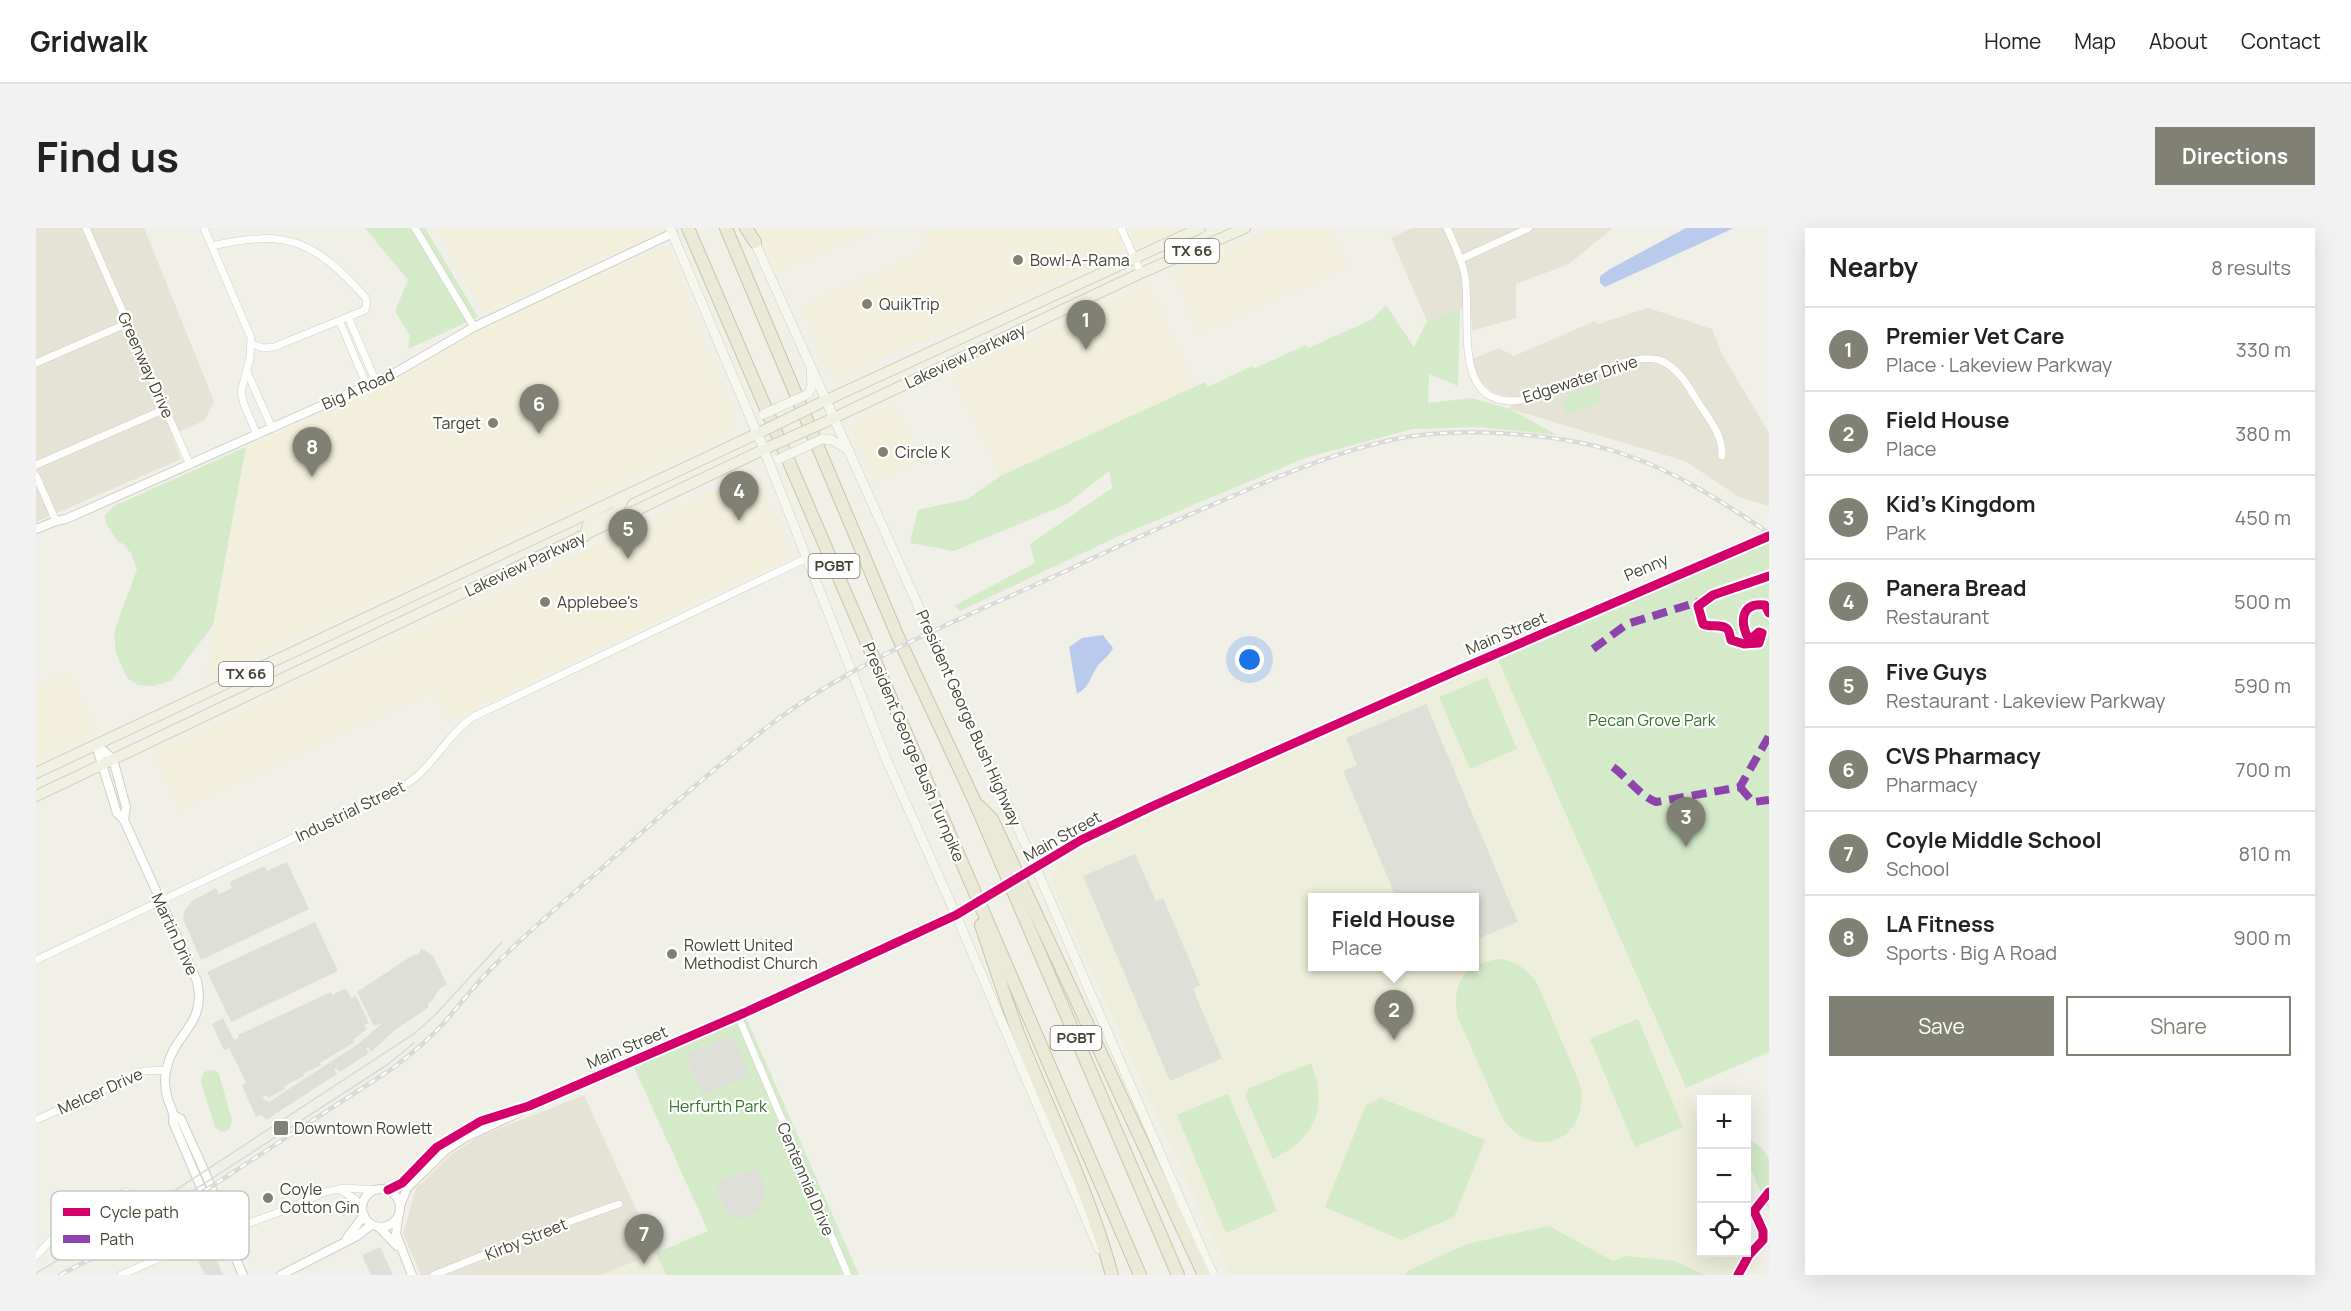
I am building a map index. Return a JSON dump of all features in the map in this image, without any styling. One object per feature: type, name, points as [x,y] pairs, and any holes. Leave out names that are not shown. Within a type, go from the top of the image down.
[{"type":"highway","name":"President George Bush Turnpike","points":[[688,228],[1140,1275]]},
{"type":"highway","name":"President George Bush Turnpike","points":[[726,228],[898,637],[974,800],[1178,1275]]},
{"type":"highway","points":[[748,228],[755,242]]},
{"type":"highway","points":[[974,800],[992,819],[1204,1275]]},
{"type":"highway","points":[[980,904],[981,925],[1015,1022],[1082,1184],[1103,1242],[1111,1275]]},
{"type":"main road","name":"Lakeview Parkway","points":[[36,773],[980,328],[1200,228]]},
{"type":"main road","name":"Lakeview Parkway","points":[[36,796],[768,448],[1142,273],[1245,228]]},
{"type":"main road","points":[[672,231],[740,393],[768,448],[773,471],[887,760],[961,912],[1111,1275]]},
{"type":"main road","name":"President George Bush Highway","points":[[755,242],[1036,868],[1213,1275]]},
{"type":"main road","points":[[980,328],[988,345]]},
{"type":"main road","points":[[740,393],[752,411],[759,415],[764,414],[808,394],[812,386],[811,366]]},
{"type":"main road","points":[[773,471],[774,463],[779,459],[822,439],[832,440],[850,451]]},
{"type":"main road","points":[[585,536],[588,524],[616,512],[625,497]]},
{"type":"main road","points":[[486,562],[494,579]]},
{"type":"main road","points":[[312,643],[320,661]]},
{"type":"street","name":"Greenway Drive","points":[[86,228],[190,465]]},
{"type":"street","points":[[204,228],[252,344],[241,392],[257,435]]},
{"type":"street","points":[[415,228],[474,327]]},
{"type":"street","points":[[1121,228],[1142,273]]},
{"type":"street","name":"Edgewater Drive","points":[[1447,228],[1461,259],[1467,301],[1467,343],[1470,367],[1476,381],[1491,396],[1508,402],[1521,400],[1633,360],[1659,360],[1679,373],[1686,383],[1720,437],[1722,456]]},
{"type":"street","points":[[1461,259],[1529,228]]},
{"type":"street","points":[[212,246],[230,237],[266,231],[291,234],[310,242],[330,259],[367,302],[365,310],[349,319],[270,348],[252,344]]},
{"type":"street","name":"Big A Road","points":[[36,529],[66,519],[372,384],[474,327],[672,231]]},
{"type":"street","points":[[349,319],[372,384]]},
{"type":"street","points":[[340,322],[372,384]]},
{"type":"street","points":[[36,363],[128,323]]},
{"type":"street","points":[[247,372],[272,428]]},
{"type":"street","points":[[36,465],[165,409]]},
{"type":"street","points":[[36,476],[56,521]]},
{"type":"street","name":"Main Street","points":[[388,1190],[402,1183],[426,1157],[451,1137],[487,1119],[529,1106],[738,1016],[961,912],[1081,840],[1155,805],[1456,671],[1769,536]]},
{"type":"street","name":"Industrial Street","points":[[36,960],[411,781],[430,765],[454,732],[473,717],[807,558]]},
{"type":"street","name":"Martin Drive","points":[[96,745],[108,762],[126,807],[124,820],[193,971],[198,990],[198,1005],[194,1019],[173,1050],[166,1070],[167,1094],[175,1116],[173,1122],[202,1191]]},
{"type":"street","name":"Centennial Drive","points":[[738,1016],[848,1275]]},
{"type":"street","name":"Melcer Drive","points":[[36,1120],[144,1071],[166,1070]]},
{"type":"street","name":"Main Street","points":[[404,1256],[396,1234],[400,1206],[407,1188],[442,1154],[466,1137],[529,1106]]},
{"type":"street","points":[[249,1222],[319,1194],[339,1189],[388,1190],[394,1194],[400,1206]]},
{"type":"street","points":[[339,1189],[355,1200],[375,1226],[388,1235],[404,1256],[412,1275]]},
{"type":"street","points":[[340,1245],[352,1233],[363,1211],[366,1196],[376,1190]]},
{"type":"street","name":"Kirby Street","points":[[434,1275],[620,1204]]},
{"type":"street","points":[[281,1275],[301,1271],[340,1245],[375,1226],[390,1225],[398,1218]]},
{"type":"street","points":[[36,1256],[51,1240]]},
{"type":"street","points":[[121,1275],[157,1260]]},
{"type":"street","name":"Martin Drive","points":[[236,1260],[243,1275]]},
{"type":"shaded area","points":[[36,228],[144,228],[214,401],[205,420],[172,435],[181,459],[36,522]]},
{"type":"shaded area","points":[[437,228],[663,229],[661,232],[484,313]]},
{"type":"shaded area","points":[[757,228],[881,228],[775,273]]},
{"type":"shaded area","points":[[940,228],[1117,228],[1126,249],[838,378],[831,374],[800,307],[928,249],[922,236]]},
{"type":"shaded area","points":[[1128,228],[1182,228],[1136,249]]},
{"type":"shaded area","points":[[1275,228],[1330,228],[1348,268],[1199,333],[1173,273]]},
{"type":"shaded area","points":[[1412,228],[1613,228],[1569,264],[1516,284],[1516,318],[1472,331],[1470,306],[1427,321],[1391,238]]},
{"type":"shaded area","points":[[662,246],[670,250],[690,298],[696,323],[736,417],[728,432],[205,681],[246,447],[389,384],[477,331]]},
{"type":"shaded area","points":[[1149,283],[1153,297],[1158,303],[1195,386],[1000,476],[952,374]]},
{"type":"shaded area","points":[[1648,308],[1712,329],[1722,354],[1769,433],[1769,506],[1739,497],[1685,461],[1510,409],[1512,397],[1495,394],[1481,382],[1473,368],[1472,359],[1499,348],[1514,356],[1595,321],[1598,324]]},
{"type":"shaded area","points":[[893,403],[921,462],[875,482],[852,431],[858,420]]},
{"type":"shaded area","points":[[753,472],[794,556],[447,721],[432,692],[180,810],[151,754]]},
{"type":"shaded area","points":[[1498,660],[1697,1116],[1697,1257],[1751,1257],[1751,1238],[1762,1264],[1735,1275],[1705,1275],[1675,1261],[1627,1256],[1613,1261],[1580,1242],[1467,1244],[1407,1271],[1404,1275],[1230,1275],[1051,882],[1059,867],[1070,856],[1118,829]]},
{"type":"shaded area","points":[[69,672],[97,732],[36,760],[36,687]]},
{"type":"shaded area","points":[[1426,704],[1518,922],[1479,938],[1479,893],[1394,893],[1343,771],[1357,765],[1346,738]]},
{"type":"shaded area","points":[[1135,854],[1156,901],[1163,898],[1200,985],[1193,989],[1222,1058],[1170,1081],[1083,876]]},
{"type":"shaded area","points":[[287,862],[309,909],[201,960],[183,919],[184,912],[192,901],[216,888],[219,894],[232,888],[230,882],[264,866],[267,871]]},
{"type":"shaded area","points":[[315,922],[338,971],[231,1022],[207,972]]},
{"type":"shaded area","points":[[421,948],[433,956],[447,985],[440,988],[432,1001],[427,1004],[429,1007],[395,1030],[371,1052],[368,1047],[366,1049],[369,1053],[340,1072],[334,1069],[337,1074],[266,1120],[262,1115],[256,1117],[242,1086],[246,1083],[243,1076],[229,1048],[224,1050],[212,1024],[223,1018],[234,1040],[239,1038],[238,1035],[331,992],[332,995],[346,988],[351,998],[356,996],[369,1023],[365,1025],[367,1029],[353,1040],[355,1042],[303,1074],[304,1076],[284,1086],[285,1089],[268,1098],[266,1095],[262,1098],[269,1102],[358,1044],[380,1025],[381,1023],[374,1026],[357,992],[413,955],[419,954]]},
{"type":"shaded area","points":[[732,1035],[750,1075],[703,1095],[685,1056]]},
{"type":"shaded area","points":[[584,1095],[656,1253],[601,1275],[421,1275],[403,1234],[416,1188],[452,1154],[478,1137]]},
{"type":"shaded area","points":[[758,1168],[766,1188],[761,1203],[763,1209],[736,1220],[733,1214],[728,1217],[716,1185],[721,1183],[721,1180]]},
{"type":"shaded area","points":[[380,1247],[393,1275],[371,1275],[362,1255]]},
{"type":"shaded area","points":[[656,1253],[666,1275],[601,1275]]},
{"type":"shaded area","points":[[198,1260],[217,1260],[223,1275],[205,1275]]},
{"type":"green space","points":[[365,228],[425,228],[478,317],[408,349],[410,336],[395,311],[408,280]]},
{"type":"green space","points":[[1386,305],[1414,347],[1427,321],[1460,309],[1458,386],[1429,374],[1428,403],[1472,398],[1510,409],[1557,435],[1479,427],[1413,429],[1308,457],[1119,536],[960,611],[954,606],[1035,563],[1030,544],[1112,488],[1109,471],[1067,504],[954,551],[910,543],[918,510],[968,499],[1000,476],[1205,382],[1208,387],[1252,366],[1253,369],[1306,345],[1308,348],[1371,320]]},
{"type":"green space","points":[[1596,385],[1603,401],[1567,415],[1561,399]]},
{"type":"green space","points":[[246,447],[213,625],[171,681],[153,686],[138,685],[127,678],[116,653],[114,632],[137,569],[131,554],[124,544],[118,542],[106,523],[105,515],[114,506]]},
{"type":"green space","name":"Pecan Grove Park","points":[[1769,539],[1769,1052],[1686,1088],[1498,660]]},
{"type":"green space","points":[[1487,677],[1517,749],[1470,769],[1439,697]]},
{"type":"green space","points":[[1502,959],[1513,962],[1530,974],[1537,983],[1579,1082],[1582,1102],[1578,1118],[1570,1131],[1558,1139],[1544,1142],[1529,1140],[1515,1132],[1502,1117],[1458,1018],[1456,994],[1459,985],[1469,971],[1479,971],[1479,965]]},
{"type":"green space","name":"Herfurth Park","points":[[744,1013],[859,1275],[666,1275],[656,1253],[708,1231],[633,1065]]},
{"type":"green space","points":[[1638,1019],[1683,1127],[1635,1147],[1590,1039]]},
{"type":"green space","points":[[1311,1063],[1318,1094],[1318,1107],[1314,1120],[1299,1141],[1288,1151],[1273,1159],[1245,1095],[1249,1088]]},
{"type":"green space","points":[[214,1070],[219,1074],[232,1120],[230,1128],[224,1131],[215,1127],[201,1082],[203,1073]]},
{"type":"green space","points":[[1228,1094],[1277,1211],[1226,1233],[1177,1115]]},
{"type":"green space","points":[[1381,1098],[1485,1140],[1454,1217],[1401,1240],[1325,1207],[1366,1105]]},
{"type":"green space","points":[[1751,1141],[1762,1148],[1769,1159],[1769,1211],[1751,1170]]},
{"type":"green space","points":[[1549,1226],[1613,1261],[1626,1256],[1675,1261],[1705,1275],[1404,1275],[1407,1271],[1467,1244]]},
{"type":"water","points":[[1686,228],[1734,228],[1605,287],[1600,283],[1600,276],[1610,269]]},
{"type":"water","points":[[1103,635],[1113,648],[1097,667],[1087,685],[1077,694],[1069,647],[1082,638]]},
{"type":"tram line","points":[[174,1191],[415,1033],[435,1015],[502,942]]},
{"type":"tram line","points":[[193,1191],[387,1065],[414,1043]]},
{"type":"tram line","points":[[36,1273],[58,1260]]},
{"type":"railway","points":[[204,1191],[393,1068],[418,1048],[448,1018],[484,976],[537,925],[703,779],[799,704],[870,662],[944,626],[1199,510],[1300,468],[1372,444],[1418,435],[1479,432],[1543,437],[1603,448],[1629,456],[1684,480],[1769,533]]},
{"type":"railway","points":[[60,1275],[89,1260]]},
{"type":"marked path","points":[[1593,649],[1627,624],[1698,602],[1703,603]]},
{"type":"marked path","points":[[1613,767],[1644,795],[1656,802],[1740,787],[1769,736]]},
{"type":"marked path","points":[[1740,787],[1753,802],[1769,800]]},
{"type":"cycle path","name":"Penny","points":[[388,1190],[402,1183],[437,1147],[481,1121],[529,1106],[744,1013],[956,915],[1081,840],[1155,805],[1456,671],[1769,536]]},
{"type":"cycle path","points":[[1769,576],[1713,595],[1698,606],[1703,624],[1726,628],[1731,640],[1744,644],[1759,643],[1762,633],[1759,632],[1752,638],[1747,636],[1744,624],[1747,609],[1752,606],[1765,605],[1769,613]]},
{"type":"cycle path","points":[[1738,1275],[1749,1255],[1763,1240],[1763,1231],[1754,1211],[1769,1192]]},
{"type":"place","name":"Bowl-A-Rama","points":[[1018,260]]},
{"type":"place","name":"QuikTrip","points":[[867,304]]},
{"type":"place","name":"Premier Vet Care","points":[[1086,350]]},
{"type":"place","name":"Target","points":[[493,423]]},
{"type":"place","name":"CVS Pharmacy","points":[[539,434]]},
{"type":"place","name":"Circle K","points":[[883,452]]},
{"type":"place","name":"LA Fitness","points":[[312,477]]},
{"type":"place","name":"Panera Bread","points":[[739,521]]},
{"type":"place","name":"Five Guys","points":[[628,559]]},
{"type":"place","name":"Applebee's","points":[[545,602]]},
{"type":"place","name":"Kid's Kingdom","points":[[1686,847]]},
{"type":"place","name":"Rowlett United Methodist Church","points":[[672,954]]},
{"type":"place","name":"Field House","points":[[1394,1040]]},
{"type":"place","name":"Downtown Rowlett","points":[[281,1128]]},
{"type":"place","name":"Coyle Cotton Gin","points":[[268,1198]]},
{"type":"place","name":"Coyle Middle School","points":[[644,1264]]}]
